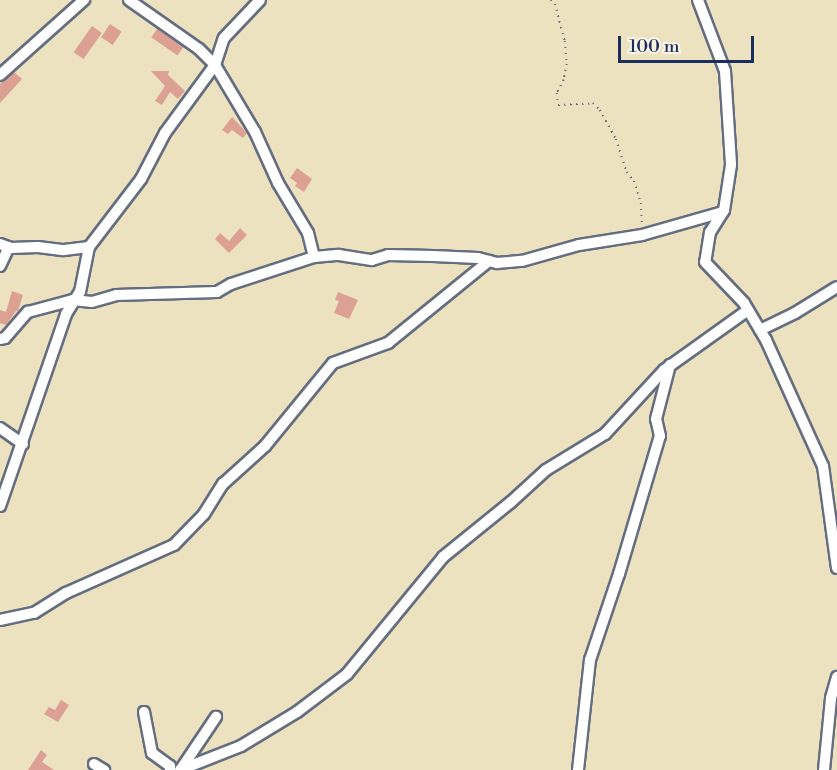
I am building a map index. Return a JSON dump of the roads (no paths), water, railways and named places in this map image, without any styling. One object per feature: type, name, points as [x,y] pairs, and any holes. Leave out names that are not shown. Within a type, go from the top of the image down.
[{"type":"street","points":[[0,75],[84,0]]},
{"type":"street","points":[[129,0],[200,49],[214,65],[255,132],[278,183],[308,233],[314,258]]},
{"type":"street","points":[[0,506],[66,314],[80,292],[89,247],[141,179],[165,133],[214,65],[224,38],[260,0]]},
{"type":"street","points":[[698,0],[725,71],[728,89],[731,165],[723,213],[710,232],[705,262],[748,310],[760,330],[823,466],[837,568]]},
{"type":"street","points":[[0,339],[5,338],[28,312],[73,300],[92,302],[116,294],[217,292],[231,284],[314,258],[339,255],[372,260],[388,255],[432,256],[497,263],[522,261],[579,245],[642,235],[723,213]]},
{"type":"street","points":[[0,266],[4,246],[64,250],[89,247]]},
{"type":"street","points":[[0,620],[34,614],[66,593],[174,545],[204,514],[223,484],[265,446],[333,363],[388,343],[489,261]]},
{"type":"street","points":[[760,330],[795,313],[837,287]]},
{"type":"street","points":[[180,770],[241,746],[297,712],[346,674],[443,557],[512,502],[546,470],[605,434],[670,365],[748,310]]},
{"type":"street","points":[[578,770],[590,660],[619,574],[660,436],[656,419],[670,365]]},
{"type":"street","points":[[0,428],[23,444]]},
{"type":"street","points":[[824,770],[831,698],[837,677]]},
{"type":"street","points":[[144,712],[152,753],[170,766],[170,770]]},
{"type":"street","points":[[180,770],[216,717]]}]
